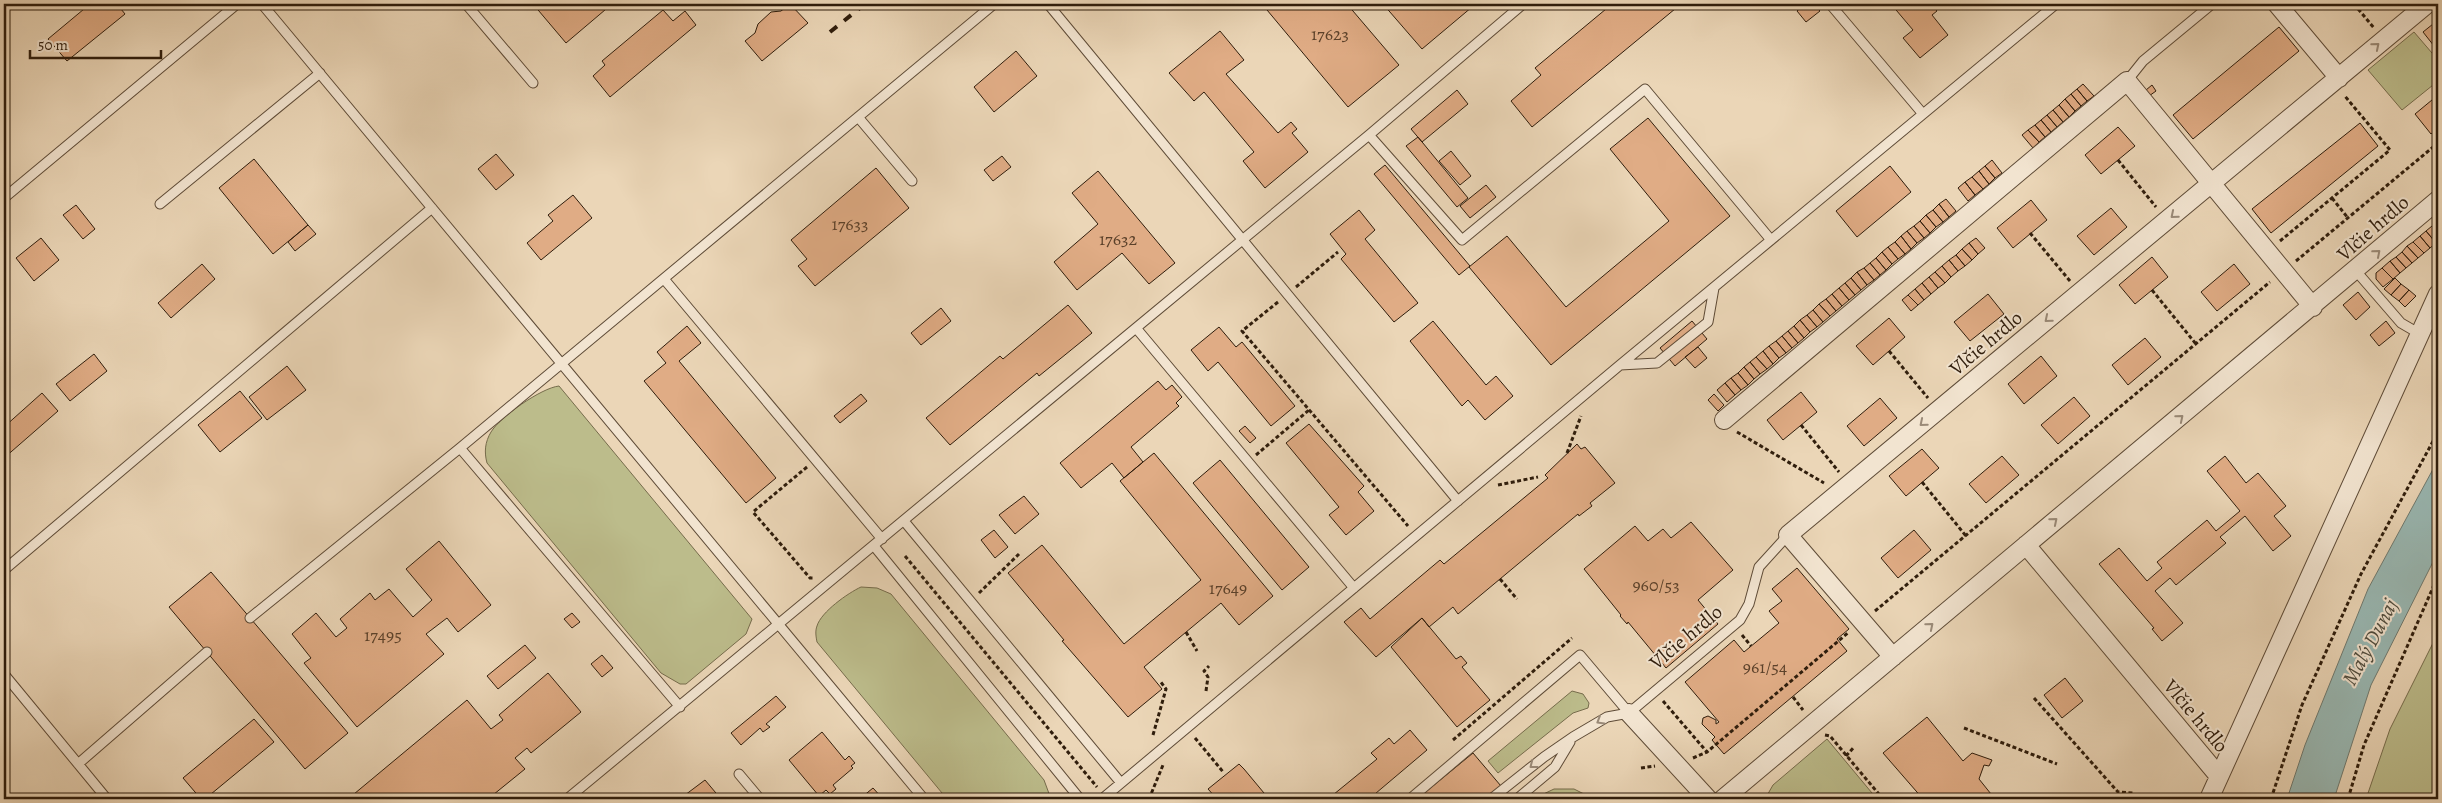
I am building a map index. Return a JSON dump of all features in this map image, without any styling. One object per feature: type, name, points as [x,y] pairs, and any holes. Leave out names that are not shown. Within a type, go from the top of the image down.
[{"type":"street","points":[[2277,4],[2336,80]]},
{"type":"street","name":"Vlčie hrdlo","points":[[1788,535],[2426,4]]},
{"type":"street","points":[[1724,420],[2127,82],[2266,253],[2313,307]]},
{"type":"street","name":"Vlčie hrdlo","points":[[1723,799],[2356,271],[2438,200]]},
{"type":"street","points":[[2209,799],[2218,775],[2438,294]]},
{"type":"street","points":[[1788,535],[1893,657]]},
{"type":"street","name":"Vlčie hrdlo","points":[[2026,545],[2218,775]]},
{"type":"street","points":[[1630,713],[1708,799]]},
{"type":"lane","points":[[4,198],[237,4]]},
{"type":"lane","points":[[262,4],[924,799]]},
{"type":"lane","points":[[250,618],[460,448],[994,4]]},
{"type":"lane","points":[[1048,4],[1458,501]]},
{"type":"lane","points":[[567,799],[1369,135],[1524,4]]},
{"type":"lane","points":[[1830,4],[1923,114]]},
{"type":"lane","points":[[1103,798],[1620,365],[2056,4]]},
{"type":"lane","points":[[2127,82],[2143,61],[2212,4]]},
{"type":"lane","points":[[468,5],[532,83]]},
{"type":"lane","points":[[160,204],[320,73]]},
{"type":"lane","points":[[1369,135],[1462,240],[1645,89],[1771,240]]},
{"type":"lane","points":[[858,117],[912,181]]},
{"type":"lane","points":[[4,570],[432,208]]},
{"type":"lane","points":[[2356,271],[2401,323],[2420,334]]},
{"type":"lane","points":[[664,278],[882,539]]},
{"type":"lane","points":[[1620,365],[1656,363],[1708,322],[1714,288]]},
{"type":"lane","points":[[1136,328],[1354,588]]},
{"type":"lane","points":[[460,448],[680,707]]},
{"type":"lane","points":[[904,521],[1121,783]]},
{"type":"lane","name":"Vlčie hrdlo","points":[[1630,713],[1740,620],[1749,604],[1759,567],[1788,535]]},
{"type":"lane","points":[[874,546],[1080,799]]},
{"type":"lane","points":[[78,764],[207,652]]},
{"type":"lane","points":[[1410,799],[1580,655],[1630,713]]},
{"type":"lane","points":[[4,674],[107,799]]},
{"type":"lane","points":[[1492,799],[1544,756],[1607,717],[1630,713]]},
{"type":"lane","points":[[1517,799],[1555,767],[1573,738]]},
{"type":"lane","points":[[739,774],[760,799]]},
{"type":"path","points":[[2354,4],[2384,40]]},
{"type":"path","points":[[2266,253],[2390,150],[2336,80]]},
{"type":"path","points":[[1862,622],[2438,143]]},
{"type":"path","points":[[2118,160],[2167,221]]},
{"type":"path","points":[[2332,198],[2348,218]]},
{"type":"path","points":[[2030,233],[2080,292]]},
{"type":"path","points":[[1338,252],[1242,331],[1416,536]]},
{"type":"path","points":[[2152,290],[2196,344]]},
{"type":"path","points":[[1889,351],[1938,410]]},
{"type":"path","points":[[1567,452],[1590,390]]},
{"type":"path","points":[[1248,462],[1309,410]]},
{"type":"path","points":[[1724,420],[1739,434],[1844,489]]},
{"type":"path","points":[[1801,425],[1844,489]]},
{"type":"path","points":[[2271,799],[2302,705],[2361,574],[2438,432]]},
{"type":"path","points":[[815,460],[753,512],[810,578],[818,578]]},
{"type":"path","points":[[1470,491],[1538,477]]},
{"type":"path","points":[[1922,482],[1966,536]]},
{"type":"path","points":[[954,615],[1019,554]]},
{"type":"path","points":[[905,556],[1103,798]]},
{"type":"path","points":[[2348,799],[2364,745],[2438,576]]},
{"type":"path","points":[[1500,578],[1517,599]]},
{"type":"path","points":[[1186,632],[1197,651]]},
{"type":"path","points":[[1733,639],[1740,633]]},
{"type":"path","points":[[1454,740],[1572,638]]},
{"type":"path","points":[[1686,761],[1707,752],[1839,641]]},
{"type":"path","points":[[1206,690],[1208,677],[1204,671],[1209,666]]},
{"type":"path","points":[[1152,735],[1166,689],[1160,681]]},
{"type":"path","points":[[1669,693],[1662,699],[1707,752]]},
{"type":"path","points":[[1792,697],[1825,735],[1830,736],[1883,799]]},
{"type":"path","points":[[2034,698],[2118,792],[2134,793]]},
{"type":"path","points":[[1964,728],[2057,764]]},
{"type":"path","points":[[1195,738],[1224,773]]},
{"type":"path","points":[[1846,756],[1854,746]]},
{"type":"green space","points":[[2414,32],[2438,60],[2438,81],[2402,110],[2368,70]]},
{"type":"green space","points":[[559,386],[752,619],[746,634],[686,684],[680,684],[661,673],[487,463],[486,443],[496,426],[512,411],[532,397]]},
{"type":"green space","points":[[861,587],[877,588],[891,594],[1044,780],[1051,799],[947,799],[817,642],[816,628],[824,615],[842,598]]},
{"type":"green space","points":[[2438,633],[2438,799],[2366,799],[2390,729]]},
{"type":"green space","points":[[1572,691],[1583,694],[1589,703],[1588,708],[1573,713],[1498,773],[1488,761]]},
{"type":"green space","points":[[1827,739],[1877,799],[1765,799],[1773,785]]},
{"type":"green space","points":[[1554,789],[1574,789],[1594,799],[1533,799]]},
{"type":"water","name":"Malý Dunaj","points":[[2438,460],[2438,552],[2371,685],[2334,799],[2287,799],[2305,745],[2368,589]]},
{"type":"building","points":[[90,4],[117,4],[125,14],[67,61],[48,39]]},
{"type":"building","points":[[533,4],[612,4],[566,43]]},
{"type":"building","points":[[790,4],[808,23],[762,61],[745,41],[755,33],[758,24],[771,12],[781,11]]},
{"type":"building","points":[[1262,4],[1347,4],[1399,65],[1348,107]]},
{"type":"building","points":[[1383,4],[1469,4],[1472,7],[1422,49]]},
{"type":"building","points":[[1612,4],[1681,4],[1532,127],[1511,101],[1541,75],[1535,68]]},
{"type":"building","points":[[1805,4],[1813,4],[1820,11],[1806,22],[1797,11]]},
{"type":"building","points":[[1891,4],[1931,4],[1937,11],[1932,15],[1948,35],[1920,58],[1903,38],[1913,30]]},
{"type":"building","points":[[663,10],[673,21],[685,11],[696,25],[610,97],[593,76],[605,65],[602,61]]},
{"type":"building","points":[[2438,20],[2438,51],[2423,32]]},
{"type":"building","points":[[2279,27],[2299,51],[2193,139],[2173,115]]},
{"type":"building","points":[[1220,31],[1244,60],[1226,74],[1278,133],[1291,122],[1297,129],[1292,133],[1308,152],[1265,188],[1243,161],[1254,152],[1204,92],[1194,101],[1169,73]]},
{"type":"building","points":[[1016,51],[1037,76],[994,112],[974,87]]},
{"type":"building","points":[[2083,84],[2094,96],[2087,101],[2077,89]]},
{"type":"building","points":[[2152,85],[2156,91],[2149,96],[2146,90]]},
{"type":"building","points":[[2077,89],[2087,101],[2081,106],[2071,94]]},
{"type":"building","points":[[1457,90],[1468,104],[1422,142],[1411,129]]},
{"type":"building","points":[[2071,94],[2081,106],[2075,111],[2065,99]]},
{"type":"building","points":[[2438,95],[2438,128],[2431,134],[2415,114]]},
{"type":"building","points":[[2065,99],[2075,111],[2069,117],[2059,105]]},
{"type":"building","points":[[2059,105],[2069,117],[2063,122],[2053,110]]},
{"type":"building","points":[[2053,110],[2063,122],[2057,127],[2047,115]]},
{"type":"building","points":[[2047,115],[2057,127],[2051,132],[2041,120]]},
{"type":"building","points":[[1648,118],[1730,216],[1551,365],[1469,267],[1507,236],[1566,307],[1669,221],[1610,149]]},
{"type":"building","points":[[2041,120],[2051,132],[2045,137],[2035,125]]},
{"type":"building","points":[[2360,123],[2378,146],[2271,233],[2252,209]]},
{"type":"building","points":[[2035,125],[2045,137],[2039,142],[2028,130]]},
{"type":"building","points":[[2118,127],[2135,146],[2101,174],[2085,155]]},
{"type":"building","points":[[2028,130],[2039,142],[2033,148],[2022,135]]},
{"type":"building","points":[[1418,137],[1468,198],[1457,207],[1406,146]]},
{"type":"building","points":[[1451,151],[1471,176],[1460,185],[1439,161]]},
{"type":"building","points":[[496,154],[514,175],[496,190],[478,169]]},
{"type":"building","points":[[1002,156],[1011,167],[993,181],[984,170]]},
{"type":"building","points":[[254,159],[308,225],[273,254],[219,188]]},
{"type":"building","points":[[1992,160],[2002,173],[1995,178],[1985,166]]},
{"type":"building","points":[[1385,165],[1470,266],[1459,275],[1374,174]]},
{"type":"building","points":[[1890,166],[1911,192],[1857,237],[1836,211]]},
{"type":"building","points":[[1985,166],[1995,178],[1989,184],[1979,171]]},
{"type":"building","points":[[876,168],[909,208],[815,286],[798,266],[807,259],[791,240]]},
{"type":"building","points":[[1098,171],[1175,263],[1149,284],[1122,253],[1077,290],[1054,262],[1098,224],[1072,193]]},
{"type":"building","points":[[1979,171],[1989,184],[1983,189],[1972,177]]},
{"type":"building","points":[[1972,177],[1983,189],[1975,195],[1965,182]]},
{"type":"building","points":[[1965,182],[1975,195],[1968,201],[1958,188]]},
{"type":"building","points":[[1486,185],[1496,197],[1470,218],[1460,206]]},
{"type":"building","points":[[573,195],[592,218],[541,260],[527,243],[553,221],[548,215]]},
{"type":"building","points":[[1946,199],[1956,211],[1949,217],[1939,204]]},
{"type":"building","points":[[2031,200],[2047,220],[2013,248],[1997,228]]},
{"type":"building","points":[[1939,204],[1949,217],[1943,222],[1933,210]]},
{"type":"building","points":[[76,205],[95,229],[83,239],[63,215]]},
{"type":"building","points":[[2111,208],[2127,227],[2094,255],[2077,236]]},
{"type":"building","points":[[1359,210],[1375,230],[1365,239],[1418,303],[1394,322],[1341,259],[1346,254],[1330,234]]},
{"type":"building","points":[[1933,210],[1943,222],[1936,227],[1926,215]]},
{"type":"building","points":[[1926,215],[1936,227],[1930,233],[1920,221]]},
{"type":"building","points":[[1920,221],[1930,233],[1924,238],[1914,226]]},
{"type":"building","points":[[2438,221],[2438,234],[2432,226]]},
{"type":"building","points":[[308,225],[316,234],[295,251],[288,242]]},
{"type":"building","points":[[1914,226],[1924,238],[1917,243],[1907,231]]},
{"type":"building","points":[[2432,226],[2438,234],[2438,241],[2436,243],[2426,231]]},
{"type":"building","points":[[1907,231],[1917,243],[1911,249],[1901,236]]},
{"type":"building","points":[[2426,231],[2436,243],[2430,248],[2420,236]]},
{"type":"building","points":[[1901,236],[1911,249],[1905,254],[1895,242]]},
{"type":"building","points":[[2420,236],[2430,248],[2424,253],[2413,242]]},
{"type":"building","points":[[41,238],[59,260],[34,281],[16,258]]},
{"type":"building","points":[[1976,238],[1985,248],[1978,254],[1969,243]]},
{"type":"building","points":[[1895,242],[1905,254],[1898,259],[1888,247]]},
{"type":"building","points":[[2413,242],[2424,253],[2418,258],[2407,246]]},
{"type":"building","points":[[1969,243],[1978,254],[1972,260],[1962,249]]},
{"type":"building","points":[[2407,246],[2418,258],[2412,263],[2402,252]]},
{"type":"building","points":[[1888,247],[1898,259],[1892,264],[1882,252]]},
{"type":"building","points":[[1962,249],[1972,260],[1965,266],[1956,255]]},
{"type":"building","points":[[1882,252],[1892,264],[1886,270],[1876,258]]},
{"type":"building","points":[[2402,252],[2412,263],[2406,268],[2396,257]]},
{"type":"building","points":[[1956,255],[1965,266],[1958,271],[1949,260]]},
{"type":"building","points":[[2152,257],[2168,277],[2135,304],[2119,285]]},
{"type":"building","points":[[2396,257],[2406,268],[2400,273],[2390,261]]},
{"type":"building","points":[[1876,258],[1886,270],[1880,275],[1870,263]]},
{"type":"building","points":[[1949,260],[1958,271],[1951,277],[1942,266]]},
{"type":"building","points":[[2390,261],[2400,273],[2393,279],[2382,268]]},
{"type":"building","points":[[1870,263],[1880,275],[1874,280],[1864,268]]},
{"type":"building","points":[[202,264],[215,279],[171,318],[158,303]]},
{"type":"building","points":[[2234,264],[2250,284],[2217,311],[2201,292]]},
{"type":"building","points":[[1942,266],[1951,277],[1945,283],[1935,272]]},
{"type":"building","points":[[1864,268],[1874,280],[1867,285],[1857,272]]},
{"type":"building","points":[[2382,268],[2393,279],[2383,287],[2376,279],[2376,273]]},
{"type":"building","points":[[1857,272],[1867,285],[1861,290],[1851,278]]},
{"type":"building","points":[[1935,272],[1945,283],[1938,288],[1929,277]]},
{"type":"building","points":[[1929,277],[1938,288],[1931,294],[1922,283]]},
{"type":"building","points":[[1851,278],[1861,290],[1855,295],[1845,283]]},
{"type":"building","points":[[2395,278],[2401,284],[2391,295],[2384,289]]},
{"type":"building","points":[[1845,283],[1855,295],[1849,300],[1839,288]]},
{"type":"building","points":[[1922,283],[1931,294],[1924,300],[1915,289]]},
{"type":"building","points":[[2401,284],[2409,290],[2399,301],[2391,295]]},
{"type":"building","points":[[1839,288],[1849,300],[1842,306],[1832,294]]},
{"type":"building","points":[[1915,289],[1924,300],[1918,305],[1908,295]]},
{"type":"building","points":[[2409,290],[2416,296],[2405,307],[2399,301]]},
{"type":"building","points":[[2358,292],[2370,307],[2356,320],[2343,305]]},
{"type":"building","points":[[1832,294],[1842,306],[1836,311],[1826,299]]},
{"type":"building","points":[[1988,294],[2004,314],[1970,341],[1954,322]]},
{"type":"building","points":[[1908,295],[1918,305],[1911,311],[1902,300]]},
{"type":"building","points":[[1826,299],[1836,311],[1830,316],[1819,304]]},
{"type":"building","points":[[1819,304],[1830,316],[1823,322],[1813,310]]},
{"type":"building","points":[[1068,305],[1092,333],[1039,376],[1037,373],[950,445],[926,418],[1000,356],[1003,359]]},
{"type":"building","points":[[941,308],[951,321],[921,345],[911,333]]},
{"type":"building","points":[[1813,310],[1823,322],[1817,327],[1807,315]]},
{"type":"building","points":[[1807,315],[1817,327],[1810,332],[1800,320]]},
{"type":"building","points":[[1889,318],[1905,337],[1873,365],[1856,346]]},
{"type":"building","points":[[1800,320],[1810,332],[1804,338],[1794,326]]},
{"type":"building","points":[[1433,321],[1486,385],[1496,376],[1513,396],[1485,420],[1468,400],[1462,406],[1410,341]]},
{"type":"building","points":[[1692,321],[1707,339],[1675,366],[1660,348]]},
{"type":"building","points":[[2386,321],[2395,333],[2379,346],[2370,335]]},
{"type":"building","points":[[687,326],[701,343],[679,361],[776,478],[746,503],[644,381],[666,363],[657,352]]},
{"type":"building","points":[[1794,326],[1804,338],[1798,343],[1788,331]]},
{"type":"building","points":[[1219,327],[1236,347],[1242,342],[1295,406],[1271,426],[1218,362],[1208,371],[1191,350]]},
{"type":"building","points":[[1788,331],[1798,343],[1792,348],[1782,336]]},
{"type":"building","points":[[1782,336],[1792,348],[1786,353],[1776,341]]},
{"type":"building","points":[[2145,338],[2161,357],[2128,385],[2112,365]]},
{"type":"building","points":[[1776,341],[1786,353],[1779,358],[1769,346]]},
{"type":"building","points":[[1769,346],[1779,358],[1773,364],[1763,351]]},
{"type":"building","points":[[1698,347],[1707,358],[1695,368],[1685,357]]},
{"type":"building","points":[[1763,351],[1773,364],[1767,369],[1756,357]]},
{"type":"building","points":[[94,354],[107,371],[70,401],[56,384]]},
{"type":"building","points":[[2041,356],[2057,376],[2024,404],[2008,384]]},
{"type":"building","points":[[1756,357],[1767,369],[1760,374],[1750,362]]},
{"type":"building","points":[[1750,362],[1760,374],[1754,379],[1744,367]]},
{"type":"building","points":[[287,366],[306,390],[267,420],[249,397]]},
{"type":"building","points":[[1744,367],[1754,379],[1748,385],[1738,373]]},
{"type":"building","points":[[1738,373],[1748,385],[1741,390],[1731,378]]},
{"type":"building","points":[[1731,378],[1741,390],[1735,395],[1725,383]]},
{"type":"building","points":[[1158,381],[1166,390],[1172,385],[1182,397],[1176,403],[1179,406],[1131,447],[1143,462],[1124,478],[1112,463],[1081,488],[1060,463]]},
{"type":"building","points":[[1725,383],[1735,395],[1727,402],[1717,390]]},
{"type":"building","points":[[240,391],[262,418],[220,452],[198,425]]},
{"type":"building","points":[[1801,392],[1817,412],[1783,440],[1767,420]]},
{"type":"building","points":[[42,393],[58,411],[4,458],[4,427]]},
{"type":"building","points":[[861,394],[867,401],[840,423],[834,416]]},
{"type":"building","points":[[1714,394],[1724,405],[1718,411],[1708,400]]},
{"type":"building","points":[[2074,397],[2090,416],[2058,444],[2041,425]]},
{"type":"building","points":[[1880,398],[1897,418],[1864,446],[1847,426]]},
{"type":"building","points":[[1309,424],[1364,486],[1358,492],[1374,511],[1346,535],[1329,515],[1339,507],[1286,443]]},
{"type":"building","points":[[1245,426],[1256,438],[1250,443],[1239,431]]},
{"type":"building","points":[[1577,444],[1581,449],[1585,447],[1615,483],[1590,503],[1592,506],[1579,516],[1578,514],[1458,614],[1453,607],[1429,627],[1422,618],[1376,657],[1344,622],[1361,608],[1370,619],[1440,560],[1444,564],[1548,478],[1545,475]]},
{"type":"building","points":[[1922,449],[1939,468],[1906,496],[1889,476]]},
{"type":"building","points":[[1154,453],[1273,596],[1239,625],[1221,603],[1144,667],[1162,689],[1128,717],[1062,641],[1064,640],[1008,573],[1042,545],[1124,644],[1201,580],[1120,481]]},
{"type":"building","points":[[2002,456],[2019,475],[1986,503],[1969,484]]},
{"type":"building","points":[[2225,456],[2246,483],[2258,473],[2286,506],[2274,516],[2291,536],[2273,551],[2245,516],[2220,537],[2226,543],[2176,585],[2170,578],[2155,591],[2183,623],[2162,641],[2152,629],[2154,628],[2099,564],[2119,548],[2147,581],[2162,568],[2157,562],[2207,520],[2216,531],[2240,511],[2207,471]]},
{"type":"building","points":[[1220,460],[1309,567],[1282,590],[1193,483]]},
{"type":"building","points":[[1024,496],[1039,514],[1015,534],[999,515]]},
{"type":"building","points":[[1691,522],[1733,570],[1698,600],[1718,624],[1666,668],[1628,622],[1627,624],[1620,616],[1584,569],[1635,526],[1648,541],[1663,529],[1671,538]]},
{"type":"building","points":[[994,530],[1008,547],[995,558],[981,540]]},
{"type":"building","points":[[1914,530],[1931,550],[1898,578],[1881,558]]},
{"type":"building","points":[[439,541],[491,605],[458,632],[447,618],[426,634],[444,654],[357,727],[304,663],[311,658],[292,634],[316,613],[336,637],[347,628],[340,619],[370,593],[375,600],[389,589],[413,617],[432,600],[406,569]]},
{"type":"building","points":[[1797,568],[1849,629],[1837,639],[1847,651],[1724,754],[1712,740],[1715,737],[1702,724],[1703,718],[1708,716],[1716,720],[1716,724],[1719,722],[1685,682],[1734,640],[1744,652],[1779,623],[1769,611],[1782,601],[1772,589]]},
{"type":"building","points":[[211,572],[348,733],[305,769],[169,607]]},
{"type":"building","points":[[572,613],[580,622],[572,628],[564,619]]},
{"type":"building","points":[[1422,618],[1456,659],[1461,656],[1467,663],[1462,667],[1490,700],[1457,727],[1391,647]]},
{"type":"building","points":[[525,645],[536,658],[498,689],[487,676]]},
{"type":"building","points":[[602,655],[613,668],[602,677],[591,664]]},
{"type":"building","points":[[548,673],[581,712],[531,753],[527,748],[515,758],[525,769],[488,799],[348,799],[467,700],[491,729],[503,720],[499,715]]},
{"type":"building","points":[[2065,678],[2083,701],[2062,718],[2044,695]]},
{"type":"building","points":[[776,696],[786,707],[766,724],[770,727],[763,732],[760,728],[741,745],[731,733]]},
{"type":"building","points":[[1927,717],[1963,761],[1972,753],[1992,760],[1989,766],[1984,765],[1979,779],[1995,799],[1923,799],[1883,753]]},
{"type":"building","points":[[254,719],[274,742],[205,799],[201,799],[183,778]]},
{"type":"building","points":[[1410,730],[1427,750],[1369,799],[1328,799],[1377,759],[1371,753],[1389,738],[1394,744]]},
{"type":"building","points":[[822,732],[845,760],[849,756],[855,763],[851,766],[853,768],[833,785],[836,789],[830,794],[826,790],[819,796],[789,760]]},
{"type":"building","points":[[1473,753],[1512,799],[1417,799]]},
{"type":"building","points":[[1239,764],[1269,799],[1217,799],[1208,789]]},
{"type":"building","points":[[705,780],[721,799],[689,799],[685,795]]},
{"type":"building","points":[[873,788],[883,799],[864,799],[862,797]]},
{"type":"railway","points":[[830,32],[865,4]]}]
